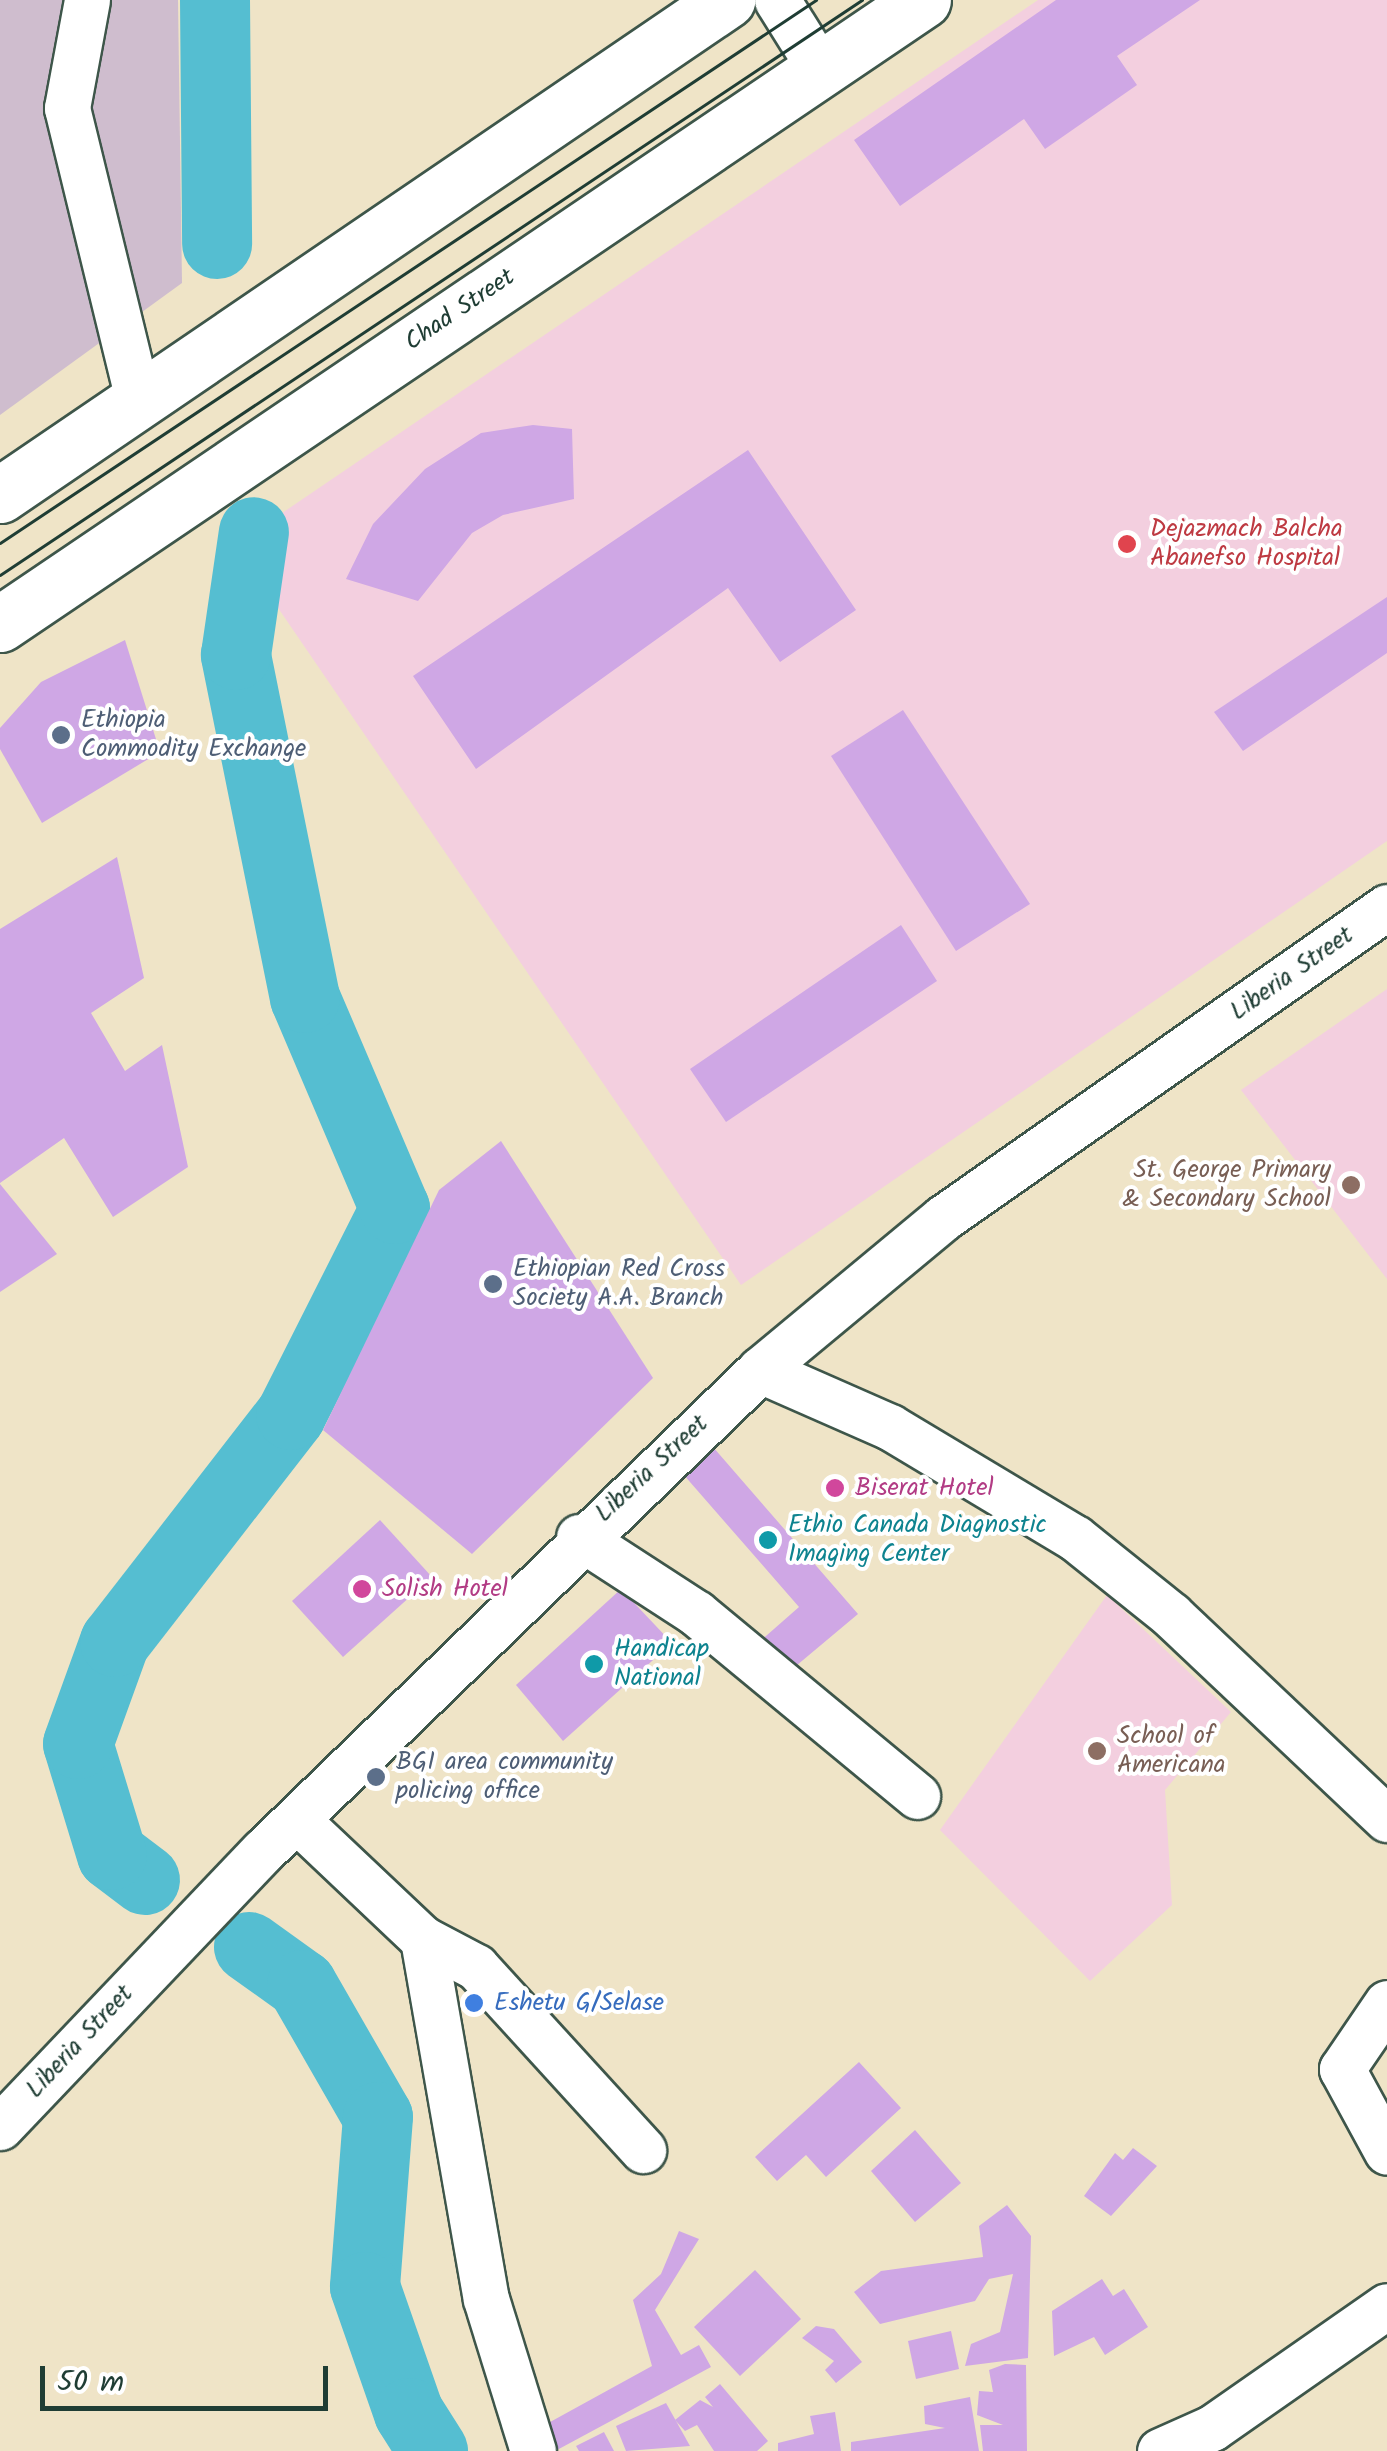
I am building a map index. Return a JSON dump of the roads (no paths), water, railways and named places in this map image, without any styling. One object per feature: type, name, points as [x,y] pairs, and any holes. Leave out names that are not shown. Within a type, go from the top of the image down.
[{"type":"main road","points":[[0,495],[727,0]]},
{"type":"main road","name":"Chad Street","points":[[0,624],[818,66],[923,0]]},
{"type":"street","points":[[87,0],[67,108],[138,398]]},
{"type":"street","points":[[777,0],[818,66]]},
{"type":"street","name":"Liberia Street","points":[[0,2126],[297,1820],[579,1538],[760,1370],[943,1218],[1387,907]]},
{"type":"street","points":[[760,1370],[890,1426],[1075,1538],[1171,1615],[1387,1818]]},
{"type":"street","points":[[579,1538],[696,1613],[917,1796]]},
{"type":"street","points":[[297,1820],[423,1938],[476,1967],[643,2150]]},
{"type":"street","points":[[423,1938],[486,2298],[533,2451]]},
{"type":"street","points":[[1387,2003],[1342,2069],[1387,2152]]},
{"type":"street","points":[[1160,2451],[1212,2428],[1387,2306]]},
{"type":"waterway","points":[[215,0],[217,244]]},
{"type":"waterway","points":[[145,1880],[112,1855],[78,1744],[115,1642],[291,1415],[395,1209],[305,998],[236,655],[254,532]]},
{"type":"waterway","points":[[249,1947],[302,1985],[378,2117],[365,2287],[409,2413],[433,2451]]},
{"type":"tram line","points":[[0,543],[816,0]]},
{"type":"tram line","points":[[0,575],[862,0]]},
{"type":"place","name":"Dejazmach Balcha Abanefso Hospital","points":[[1127,544]]},
{"type":"place","name":"Ethiopia Commodity Exchange","points":[[61,735]]},
{"type":"place","name":"St. George Primary & Secondary School","points":[[1351,1185]]},
{"type":"place","name":"Ethiopian Red Cross Society A.A. Branch","points":[[493,1284]]},
{"type":"place","name":"Biserat Hotel","points":[[835,1488]]},
{"type":"place","name":"Ethio Canada Diagnostic Imaging Center","points":[[768,1540]]},
{"type":"place","name":"Solish Hotel","points":[[362,1589]]},
{"type":"place","name":"Handicap National","points":[[594,1664]]},
{"type":"place","name":"School of Americana","points":[[1097,1751]]},
{"type":"place","name":"BGI area community policing office","points":[[376,1777]]},
{"type":"place","name":"Eshetu G/Selase","points":[[474,2003]]}]
